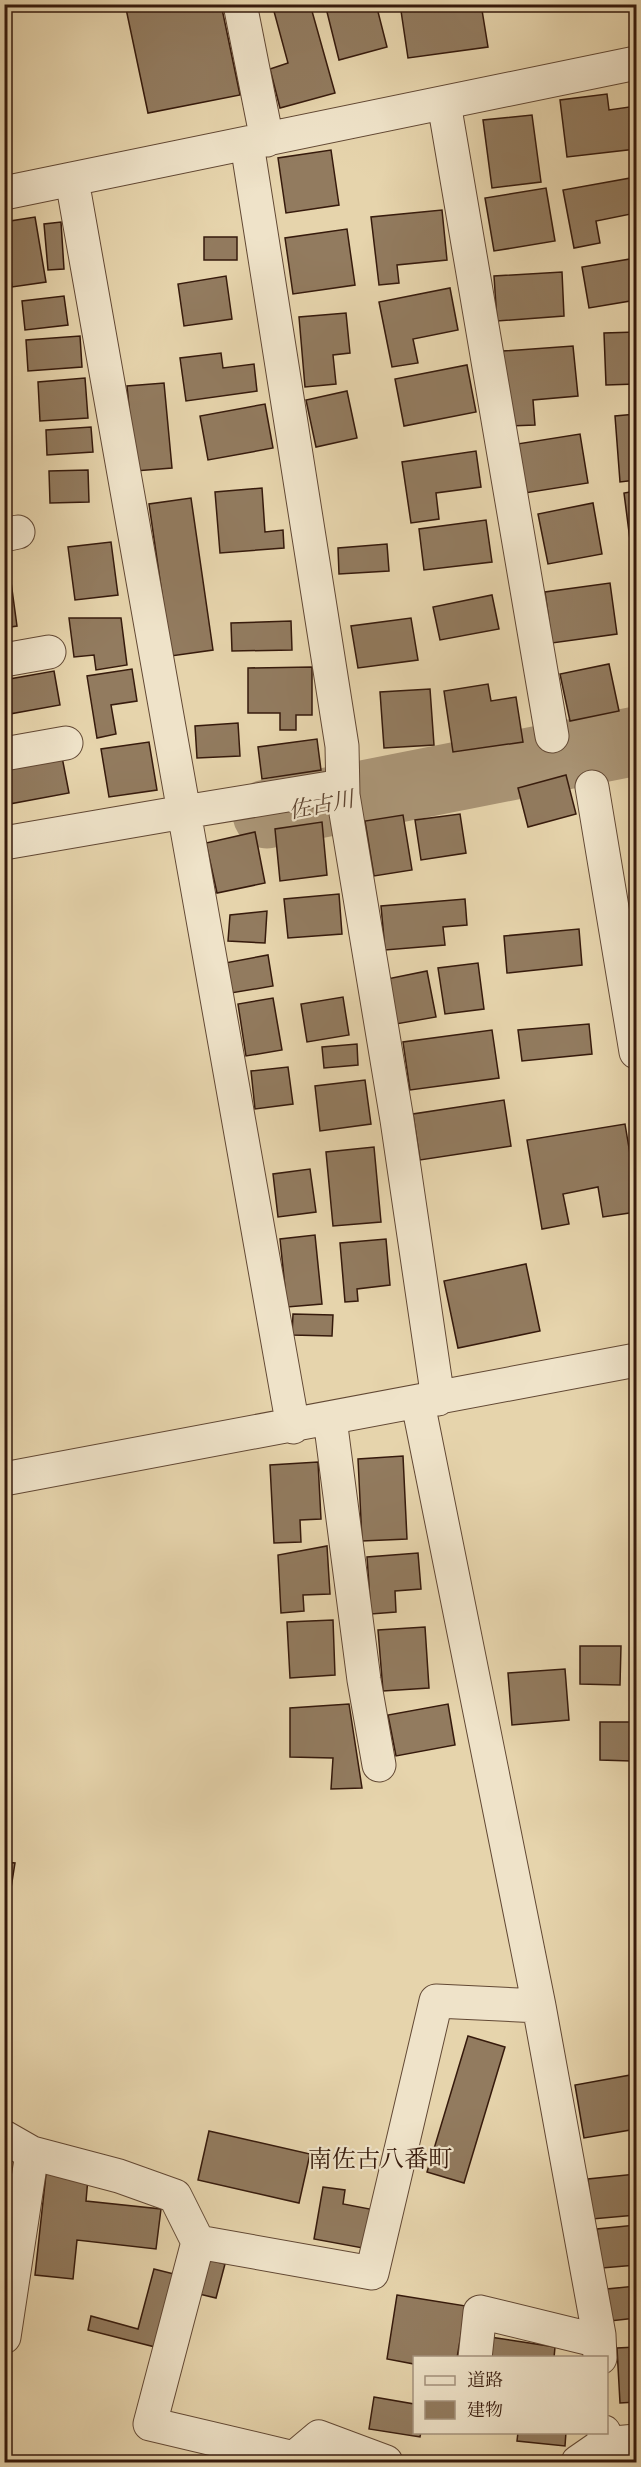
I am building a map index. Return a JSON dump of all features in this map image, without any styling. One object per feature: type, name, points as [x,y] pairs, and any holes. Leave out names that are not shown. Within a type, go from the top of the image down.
[{"type":"street","points":[[240,4],[257,142],[342,746],[343,797],[397,1120],[428,1401],[539,2006],[599,2349],[480,2312],[475,2356]]},
{"type":"street","points":[[4,194],[636,63]]},
{"type":"street","points":[[444,103],[552,736]]},
{"type":"street","points":[[72,180],[293,1427]]},
{"type":"street","points":[[4,660],[49,652]]},
{"type":"street","points":[[4,754],[66,743]]},
{"type":"street","points":[[592,787],[630,973],[636,1052]]},
{"type":"street","points":[[4,843],[186,823],[343,797]]},
{"type":"street","points":[[4,1479],[293,1427],[636,1360]]},
{"type":"street","points":[[330,1419],[364,1680],[379,1765]]},
{"type":"street","points":[[198,2242],[372,2273],[436,2001],[539,2006]]},
{"type":"street","points":[[4,2137],[32,2153],[119,2176],[175,2196],[198,2242],[150,2424],[294,2458],[319,2437],[386,2463]]},
{"type":"street","points":[[4,2337],[32,2153]]},
{"type":"street","points":[[595,2446],[636,2441]]},
{"type":"building","points":[[125,4],[221,4],[240,95],[148,113]]},
{"type":"building","points":[[272,4],[310,4],[335,93],[280,108],[270,69],[288,63]]},
{"type":"building","points":[[325,4],[376,4],[387,47],[339,60]]},
{"type":"building","points":[[400,4],[481,4],[488,47],[408,58]]},
{"type":"building","points":[[607,94],[609,110],[636,106],[636,149],[567,157],[560,100]]},
{"type":"building","points":[[532,115],[541,182],[492,188],[483,120]]},
{"type":"building","points":[[331,150],[339,205],[286,213],[278,158]]},
{"type":"building","points":[[636,177],[636,213],[596,221],[600,243],[574,248],[563,190]]},
{"type":"building","points":[[546,188],[555,241],[494,251],[485,198]]},
{"type":"building","points":[[442,210],[447,260],[397,265],[399,283],[379,285],[371,217]]},
{"type":"building","points":[[35,217],[46,282],[12,287],[4,222]]},
{"type":"building","points":[[61,222],[64,269],[48,270],[44,224]]},
{"type":"building","points":[[347,229],[355,285],[293,294],[285,238]]},
{"type":"building","points":[[204,237],[237,237],[237,260],[204,260]]},
{"type":"building","points":[[636,258],[636,300],[589,308],[582,267]]},
{"type":"building","points":[[562,272],[564,316],[497,321],[494,276]]},
{"type":"building","points":[[226,276],[232,319],[184,326],[178,284]]},
{"type":"building","points":[[450,288],[458,330],[413,339],[418,363],[392,367],[379,302]]},
{"type":"building","points":[[64,296],[68,325],[25,330],[22,301]]},
{"type":"building","points":[[346,313],[350,353],[333,355],[336,384],[305,387],[299,317]]},
{"type":"building","points":[[636,332],[636,384],[606,385],[604,333]]},
{"type":"building","points":[[80,336],[82,367],[28,371],[26,340]]},
{"type":"building","points":[[573,346],[578,396],[533,400],[535,425],[509,426],[503,351]]},
{"type":"building","points":[[221,353],[223,368],[254,364],[257,391],[186,401],[180,358]]},
{"type":"building","points":[[467,365],[476,412],[404,426],[395,379]]},
{"type":"building","points":[[85,378],[88,418],[40,421],[38,382]]},
{"type":"building","points":[[164,383],[172,468],[135,471],[127,386]]},
{"type":"building","points":[[347,391],[357,438],[316,447],[306,400]]},
{"type":"building","points":[[265,404],[273,448],[208,460],[200,416]]},
{"type":"building","points":[[636,414],[636,480],[620,482],[615,416]]},
{"type":"building","points":[[91,427],[93,452],[47,455],[46,430]]},
{"type":"building","points":[[580,434],[588,483],[525,493],[517,444]]},
{"type":"building","points":[[476,451],[481,487],[436,493],[439,519],[411,523],[402,462]]},
{"type":"building","points":[[88,470],[89,502],[50,503],[49,471]]},
{"type":"building","points":[[262,488],[265,532],[283,530],[284,548],[220,553],[215,492]]},
{"type":"building","points":[[636,491],[636,539],[630,540],[624,493]]},
{"type":"building","points":[[191,498],[213,650],[171,656],[149,504]]},
{"type":"building","points":[[593,503],[602,554],[548,564],[538,514]]},
{"type":"building","points":[[486,520],[492,562],[424,570],[419,529]]},
{"type":"building","points":[[111,542],[118,595],[75,600],[68,547]]},
{"type":"building","points":[[387,544],[389,571],[339,574],[338,548]]},
{"type":"building","points":[[11,582],[17,626],[4,628],[4,583]]},
{"type":"building","points":[[610,583],[617,634],[552,643],[545,592]]},
{"type":"building","points":[[492,595],[499,629],[440,640],[433,607]]},
{"type":"building","points":[[69,618],[121,618],[127,665],[96,670],[94,655],[74,657]]},
{"type":"building","points":[[411,618],[418,660],[358,668],[351,626]]},
{"type":"building","points":[[291,621],[292,650],[232,651],[231,623]]},
{"type":"building","points":[[609,664],[619,711],[570,721],[560,674]]},
{"type":"building","points":[[312,667],[312,715],[296,715],[296,730],[280,730],[280,713],[248,713],[248,668]]},
{"type":"building","points":[[132,669],[137,701],[111,705],[116,734],[97,738],[87,676]]},
{"type":"building","points":[[54,671],[60,705],[4,715],[4,680]]},
{"type":"building","points":[[488,684],[491,701],[516,697],[523,742],[453,752],[444,691]]},
{"type":"building","points":[[430,689],[434,745],[384,748],[380,692]]},
{"type":"building","points":[[238,723],[240,756],[197,758],[195,726]]},
{"type":"building","points":[[317,739],[321,770],[262,779],[258,747]]},
{"type":"building","points":[[149,742],[157,790],[109,797],[101,749]]},
{"type":"building","points":[[62,757],[69,793],[4,805],[4,767]]},
{"type":"building","points":[[566,775],[576,814],[528,827],[518,788]]},
{"type":"building","points":[[460,814],[466,853],[421,860],[415,820]]},
{"type":"building","points":[[403,815],[412,870],[374,876],[365,821]]},
{"type":"building","points":[[322,822],[327,875],[280,881],[275,829]]},
{"type":"building","points":[[255,832],[265,883],[217,893],[206,843]]},
{"type":"building","points":[[339,894],[342,934],[288,938],[284,899]]},
{"type":"building","points":[[465,899],[467,925],[443,927],[445,945],[385,950],[381,906]]},
{"type":"building","points":[[267,911],[265,943],[228,941],[230,915]]},
{"type":"building","points":[[579,929],[582,965],[507,973],[504,936]]},
{"type":"building","points":[[268,955],[273,986],[231,993],[225,963]]},
{"type":"building","points":[[478,963],[484,1009],[445,1014],[438,968]]},
{"type":"building","points":[[427,971],[436,1017],[396,1024],[387,979]]},
{"type":"building","points":[[343,997],[349,1035],[307,1042],[301,1004]]},
{"type":"building","points":[[273,998],[282,1050],[246,1056],[238,1004]]},
{"type":"building","points":[[589,1024],[592,1054],[522,1061],[518,1030]]},
{"type":"building","points":[[492,1030],[499,1078],[410,1090],[403,1042]]},
{"type":"building","points":[[357,1044],[358,1065],[324,1068],[322,1047]]},
{"type":"building","points":[[288,1067],[293,1104],[255,1109],[251,1071]]},
{"type":"building","points":[[365,1080],[371,1124],[320,1131],[315,1086]]},
{"type":"building","points":[[504,1100],[511,1146],[420,1160],[413,1114]]},
{"type":"building","points":[[625,1124],[636,1190],[636,1212],[603,1217],[598,1187],[563,1194],[569,1224],[542,1229],[527,1140]]},
{"type":"building","points":[[374,1147],[381,1222],[333,1226],[326,1152]]},
{"type":"building","points":[[310,1169],[316,1212],[278,1217],[273,1174]]},
{"type":"building","points":[[315,1235],[322,1304],[287,1307],[280,1239]]},
{"type":"building","points":[[386,1239],[390,1285],[357,1289],[358,1301],[345,1302],[340,1243]]},
{"type":"building","points":[[526,1264],[540,1331],[458,1348],[444,1281]]},
{"type":"building","points":[[293,1314],[333,1315],[332,1336],[292,1335]]},
{"type":"building","points":[[403,1456],[407,1539],[362,1541],[358,1459]]},
{"type":"building","points":[[318,1462],[321,1519],[300,1520],[301,1542],[274,1543],[270,1465]]},
{"type":"building","points":[[327,1546],[330,1594],[303,1595],[304,1611],[281,1613],[278,1555]]},
{"type":"building","points":[[418,1553],[421,1589],[395,1591],[396,1612],[371,1614],[367,1557]]},
{"type":"building","points":[[333,1620],[335,1675],[290,1678],[287,1622]]},
{"type":"building","points":[[425,1627],[429,1688],[383,1691],[378,1630]]},
{"type":"building","points":[[580,1646],[621,1646],[620,1685],[580,1684]]},
{"type":"building","points":[[565,1669],[569,1720],[512,1725],[508,1673]]},
{"type":"building","points":[[349,1704],[362,1788],[331,1789],[333,1758],[290,1757],[290,1708]]},
{"type":"building","points":[[448,1704],[455,1745],[396,1756],[388,1715]]},
{"type":"building","points":[[600,1722],[631,1722],[631,1761],[600,1760]]},
{"type":"building","points":[[4,1862],[15,1863],[4,1932]]},
{"type":"building","points":[[468,2036],[505,2047],[464,2183],[427,2172]]},
{"type":"building","points":[[636,2074],[636,2129],[584,2138],[575,2085]]},
{"type":"building","points":[[209,2131],[310,2154],[299,2203],[198,2180]]},
{"type":"building","points":[[46,2174],[88,2178],[86,2201],[161,2209],[156,2249],[77,2240],[73,2279],[35,2275]]},
{"type":"building","points":[[636,2174],[636,2215],[592,2219],[588,2179]]},
{"type":"building","points":[[323,2187],[345,2190],[343,2204],[375,2210],[368,2249],[314,2239]]},
{"type":"building","points":[[636,2225],[636,2265],[602,2268],[597,2229]]},
{"type":"building","points":[[207,2259],[225,2264],[216,2298],[199,2294]]},
{"type":"building","points":[[154,2269],[178,2275],[159,2348],[88,2330],[91,2316],[138,2329]]},
{"type":"building","points":[[636,2286],[636,2318],[610,2321],[607,2289]]},
{"type":"building","points":[[397,2295],[466,2306],[457,2356],[413,2356],[413,2364],[387,2359]]},
{"type":"building","points":[[490,2337],[555,2347],[554,2356],[487,2356]]},
{"type":"building","points":[[636,2347],[636,2402],[620,2403],[617,2348]]},
{"type":"building","points":[[374,2397],[413,2404],[413,2434],[421,2434],[420,2437],[369,2429]]},
{"type":"building","points":[[518,2434],[566,2434],[565,2446],[517,2441]]},
{"type":"waterway","name":"佐古川","points":[[267,814],[636,741]]},
{"type":"district","name":"南佐古八番町","points":[[380,2159]]}]
